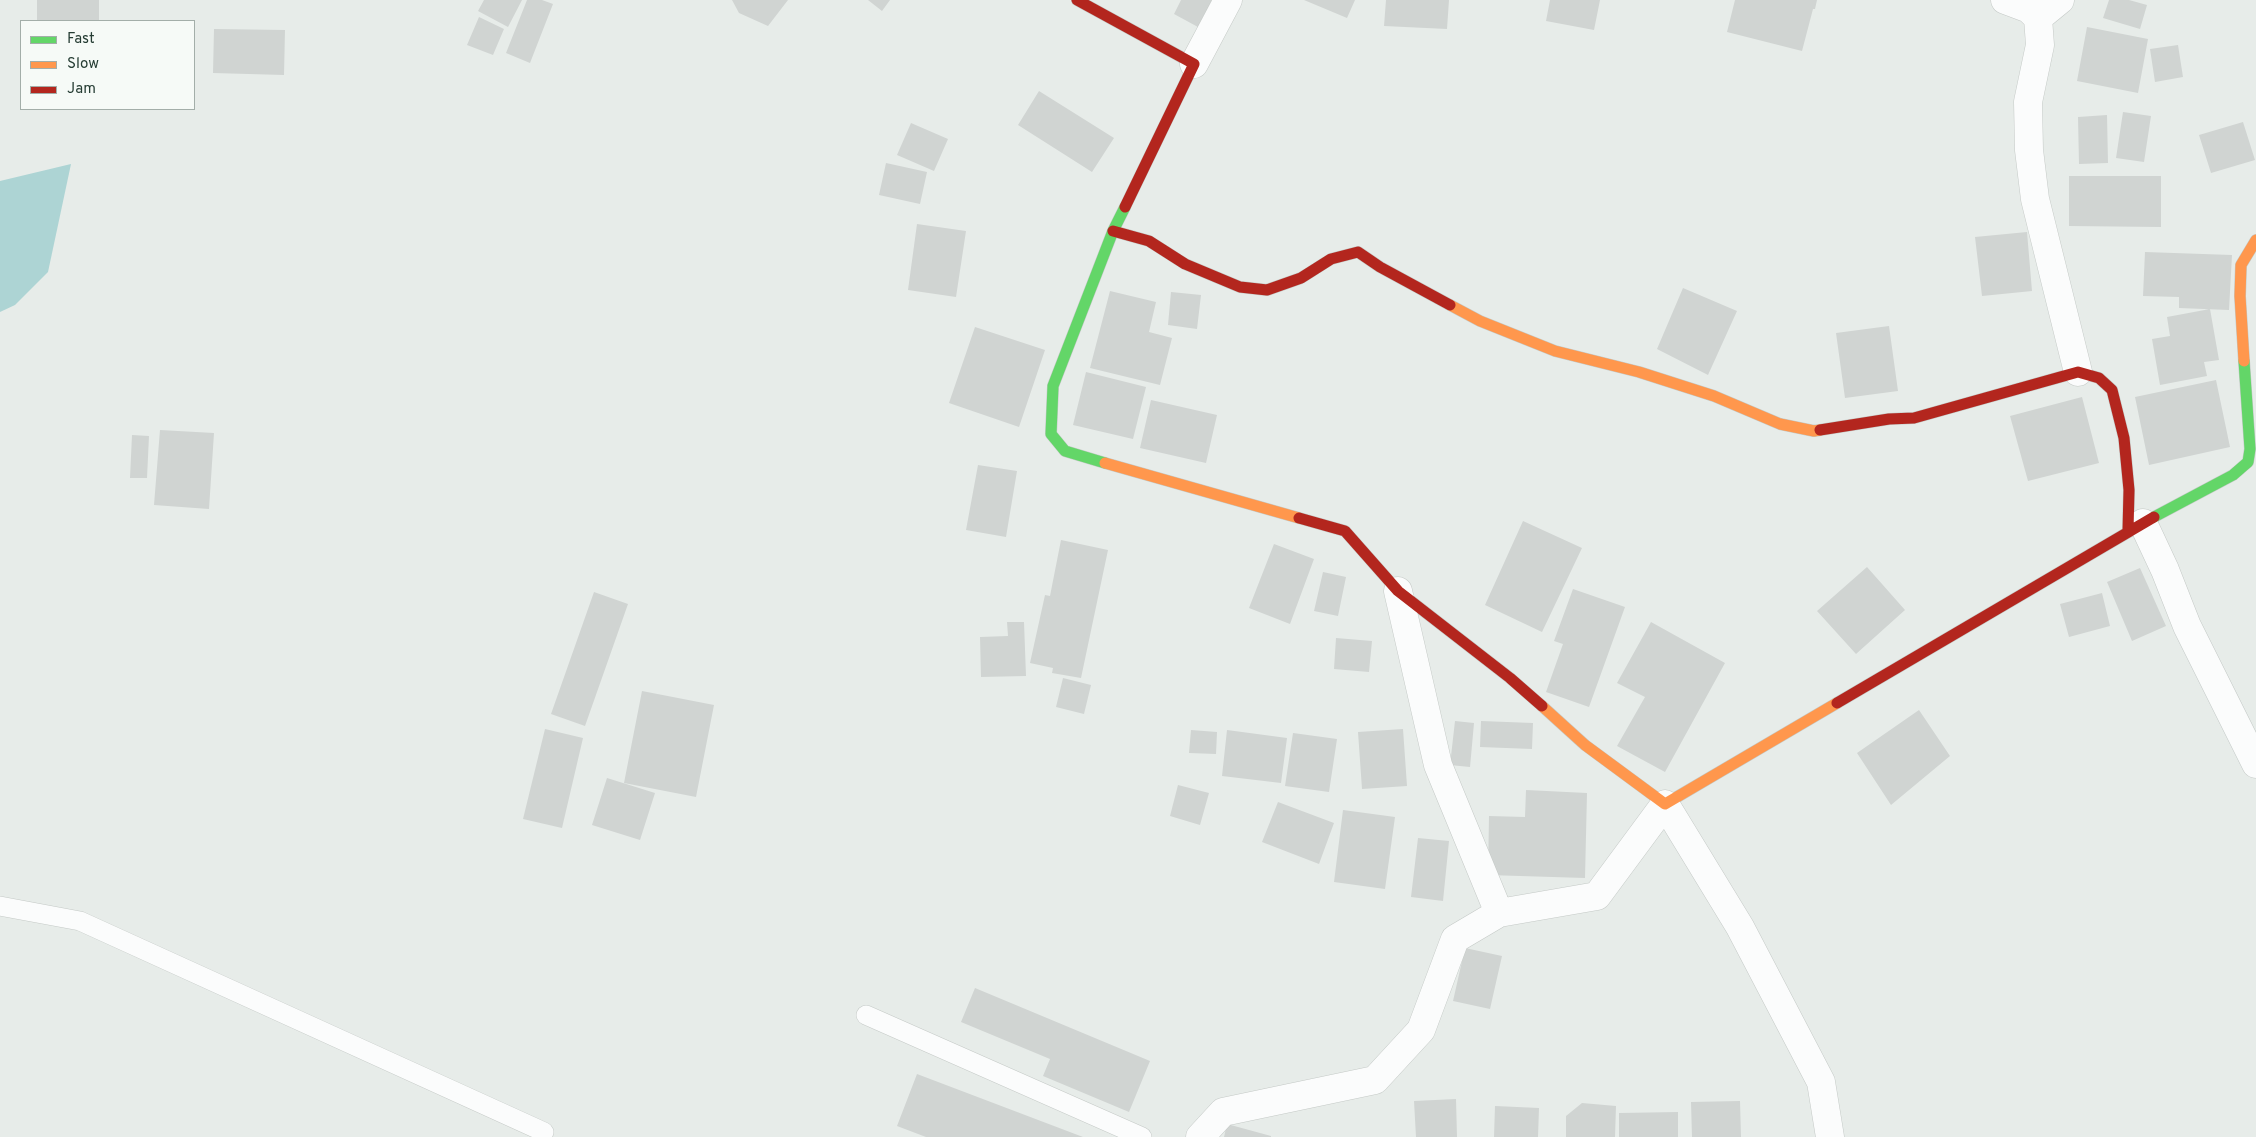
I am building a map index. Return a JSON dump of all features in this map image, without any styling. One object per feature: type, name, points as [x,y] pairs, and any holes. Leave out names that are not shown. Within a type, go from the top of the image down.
[{"type":"street","points":[[1078,0],[1194,64]]},
{"type":"street","points":[[1228,0],[1194,64],[1113,232],[1053,386],[1051,434],[1064,451],[1345,531],[1398,591],[1510,678],[1585,745],[1665,804],[1740,927],[1821,1082],[1830,1137]]},
{"type":"street","points":[[2005,0],[2029,9],[2038,18],[2040,45],[2028,102],[2029,150],[2035,199],[2078,372]]},
{"type":"street","points":[[2038,18],[2060,0]]},
{"type":"street","points":[[1113,232],[1149,241],[1185,264],[1240,287],[1266,290],[1301,278],[1331,259],[1358,252],[1380,267],[1480,321],[1555,352],[1639,372],[1714,396],[1780,424],[1814,432],[1889,419],[1914,418],[2078,372],[2099,378],[2112,390],[2124,438],[2135,527],[2165,570],[2187,626],[2256,764]]},
{"type":"street","points":[[1200,1137],[1223,1112],[1375,1080],[1421,1030],[1455,939],[1499,913],[1597,896],[1665,804],[2135,527],[2245,476],[2250,449],[2240,296],[2241,265],[2256,240]]},
{"type":"street","points":[[1398,591],[1438,766],[1499,913]]},
{"type":"lane","points":[[0,906],[80,921],[544,1132]]},
{"type":"lane","points":[[866,1015],[1142,1137]]},
{"type":"water","points":[[71,164],[48,272],[15,305],[0,312],[0,181]]},
{"type":"building","points":[[37,0],[99,0],[99,20],[37,20]]},
{"type":"building","points":[[484,0],[522,0],[508,27],[478,11]]},
{"type":"building","points":[[527,0],[542,0],[553,4],[530,63],[506,53]]},
{"type":"building","points":[[732,0],[788,0],[768,26],[739,13]]},
{"type":"building","points":[[868,0],[890,0],[882,11]]},
{"type":"building","points":[[1181,0],[1212,0],[1198,27],[1174,14]]},
{"type":"building","points":[[1304,0],[1355,0],[1347,18]]},
{"type":"building","points":[[1386,0],[1449,0],[1447,29],[1384,26]]},
{"type":"building","points":[[1550,0],[1600,0],[1594,30],[1546,21]]},
{"type":"building","points":[[1735,0],[1817,0],[1802,51],[1727,32]]},
{"type":"building","points":[[2109,0],[2129,0],[2147,5],[2140,29],[2103,18]]},
{"type":"building","points":[[479,17],[504,29],[493,55],[467,45]]},
{"type":"building","points":[[2087,27],[2148,39],[2138,93],[2077,81]]},
{"type":"building","points":[[214,29],[285,30],[284,75],[213,73]]},
{"type":"building","points":[[2178,45],[2183,77],[2155,82],[2150,49]]},
{"type":"building","points":[[1039,91],[1114,138],[1092,172],[1018,125]]},
{"type":"building","points":[[2123,112],[2151,116],[2144,162],[2116,158]]},
{"type":"building","points":[[2107,115],[2108,163],[2079,164],[2078,117]]},
{"type":"building","points":[[2243,122],[2255,160],[2211,173],[2199,135]]},
{"type":"building","points":[[911,123],[948,139],[934,171],[897,155]]},
{"type":"building","points":[[886,163],[927,172],[920,204],[879,195]]},
{"type":"building","points":[[2069,176],[2161,176],[2161,227],[2069,226]]},
{"type":"building","points":[[917,224],[966,231],[956,297],[908,290]]},
{"type":"building","points":[[2027,232],[2032,291],[1982,296],[1975,237]]},
{"type":"building","points":[[2145,252],[2232,255],[2229,310],[2179,308],[2179,297],[2143,296]]},
{"type":"building","points":[[1683,288],[1737,311],[1708,375],[1657,349]]},
{"type":"building","points":[[1110,291],[1156,302],[1149,332],[1172,338],[1160,385],[1090,368]]},
{"type":"building","points":[[1171,292],[1201,295],[1197,329],[1168,325]]},
{"type":"building","points":[[2210,309],[2219,360],[2204,362],[2207,376],[2160,385],[2152,339],[2170,336],[2167,317]]},
{"type":"building","points":[[1889,326],[1898,391],[1845,398],[1836,333]]},
{"type":"building","points":[[975,327],[1045,350],[1019,427],[949,403]]},
{"type":"building","points":[[1086,372],[1146,387],[1133,439],[1073,425]]},
{"type":"building","points":[[2216,380],[2230,447],[2149,465],[2135,397]]},
{"type":"building","points":[[2082,397],[2099,463],[2028,481],[2010,416]]},
{"type":"building","points":[[1151,400],[1217,415],[1206,463],[1140,448]]},
{"type":"building","points":[[160,430],[214,433],[209,509],[154,505]]},
{"type":"building","points":[[132,435],[149,436],[147,478],[130,478]]},
{"type":"building","points":[[978,465],[1017,471],[1006,537],[966,530]]},
{"type":"building","points":[[1523,521],[1582,548],[1542,632],[1485,605]]},
{"type":"building","points":[[1061,540],[1108,550],[1081,678],[1052,673],[1053,668],[1030,663],[1045,595],[1050,596]]},
{"type":"building","points":[[1274,544],[1314,559],[1290,624],[1249,608]]},
{"type":"building","points":[[1867,567],[1905,610],[1856,654],[1817,611]]},
{"type":"building","points":[[2140,568],[2166,626],[2132,641],[2107,582]]},
{"type":"building","points":[[1323,572],[1346,577],[1338,616],[1314,611]]},
{"type":"building","points":[[1573,589],[1625,607],[1589,707],[1546,692],[1563,644],[1554,641]]},
{"type":"building","points":[[594,592],[628,604],[585,726],[551,714]]},
{"type":"building","points":[[2102,593],[2110,626],[2069,637],[2060,604]]},
{"type":"building","points":[[1007,622],[1024,622],[1026,676],[981,677],[980,637],[1008,636]]},
{"type":"building","points":[[1651,622],[1725,663],[1665,772],[1617,746],[1645,697],[1617,683]]},
{"type":"building","points":[[1336,638],[1372,641],[1369,672],[1334,669]]},
{"type":"building","points":[[1063,678],[1091,685],[1084,714],[1056,707]]},
{"type":"building","points":[[642,691],[714,705],[696,797],[624,783]]},
{"type":"building","points":[[1919,710],[1950,756],[1891,805],[1857,753]]},
{"type":"building","points":[[1455,721],[1474,723],[1470,767],[1450,765]]},
{"type":"building","points":[[1481,721],[1533,723],[1532,749],[1480,747]]},
{"type":"building","points":[[545,729],[583,738],[562,828],[523,819]]},
{"type":"building","points":[[1403,729],[1407,786],[1362,789],[1358,732]]},
{"type":"building","points":[[1191,730],[1217,732],[1216,754],[1189,753]]},
{"type":"building","points":[[1227,730],[1287,738],[1281,783],[1222,776]]},
{"type":"building","points":[[1293,733],[1337,739],[1329,792],[1285,786]]},
{"type":"building","points":[[607,778],[655,793],[640,840],[592,825]]},
{"type":"building","points":[[1178,785],[1209,793],[1200,825],[1170,816]]},
{"type":"building","points":[[1526,790],[1587,793],[1585,878],[1488,875],[1489,816],[1525,817]]},
{"type":"building","points":[[1278,802],[1334,823],[1319,864],[1262,842]]},
{"type":"building","points":[[1343,810],[1395,817],[1385,889],[1334,882]]},
{"type":"building","points":[[1418,838],[1449,841],[1443,901],[1411,897]]},
{"type":"building","points":[[1465,948],[1502,956],[1490,1009],[1453,1001]]},
{"type":"building","points":[[975,988],[1150,1061],[1129,1112],[1043,1076],[1050,1059],[961,1022]]},
{"type":"building","points":[[917,1074],[1083,1137],[926,1137],[897,1126]]},
{"type":"building","points":[[1456,1099],[1457,1137],[1416,1137],[1414,1101]]},
{"type":"building","points":[[1740,1101],[1741,1137],[1692,1137],[1691,1102]]},
{"type":"building","points":[[1582,1103],[1616,1106],[1615,1137],[1566,1137],[1566,1116]]},
{"type":"building","points":[[1495,1106],[1539,1108],[1538,1137],[1494,1137]]},
{"type":"building","points":[[1678,1112],[1678,1137],[1619,1137],[1619,1113]]},
{"type":"building","points":[[1227,1124],[1271,1136],[1271,1137],[1224,1137]]},
{"type":"traffic: fast","points":[[1105,463],[1065,451],[1051,434],[1053,386],[1113,231],[1125,207]]},
{"type":"traffic: fast","points":[[2154,517],[2233,475],[2248,462],[2250,449],[2244,361]]},
{"type":"traffic: slow","points":[[2244,361],[2240,296],[2241,265],[2256,240]]},
{"type":"traffic: slow","points":[[1450,305],[1480,321],[1555,351],[1639,372],[1714,396],[1780,424],[1814,431],[1820,430]]},
{"type":"traffic: slow","points":[[1105,463],[1299,518]]},
{"type":"traffic: slow","points":[[1542,706],[1585,745],[1665,804],[1837,703]]},
{"type":"traffic: jam","points":[[1077,0],[1194,64],[1125,207]]},
{"type":"traffic: jam","points":[[1113,231],[1149,241],[1185,264],[1240,287],[1267,290],[1301,278],[1331,259],[1358,252],[1380,267],[1450,305]]},
{"type":"traffic: jam","points":[[1820,430],[1889,419],[1914,418],[2078,372],[2099,378],[2112,390],[2124,438],[2129,490],[2128,531]]},
{"type":"traffic: jam","points":[[1837,703],[2154,517]]},
{"type":"traffic: jam","points":[[1299,518],[1345,531],[1398,591],[1510,678],[1542,706]]}]
